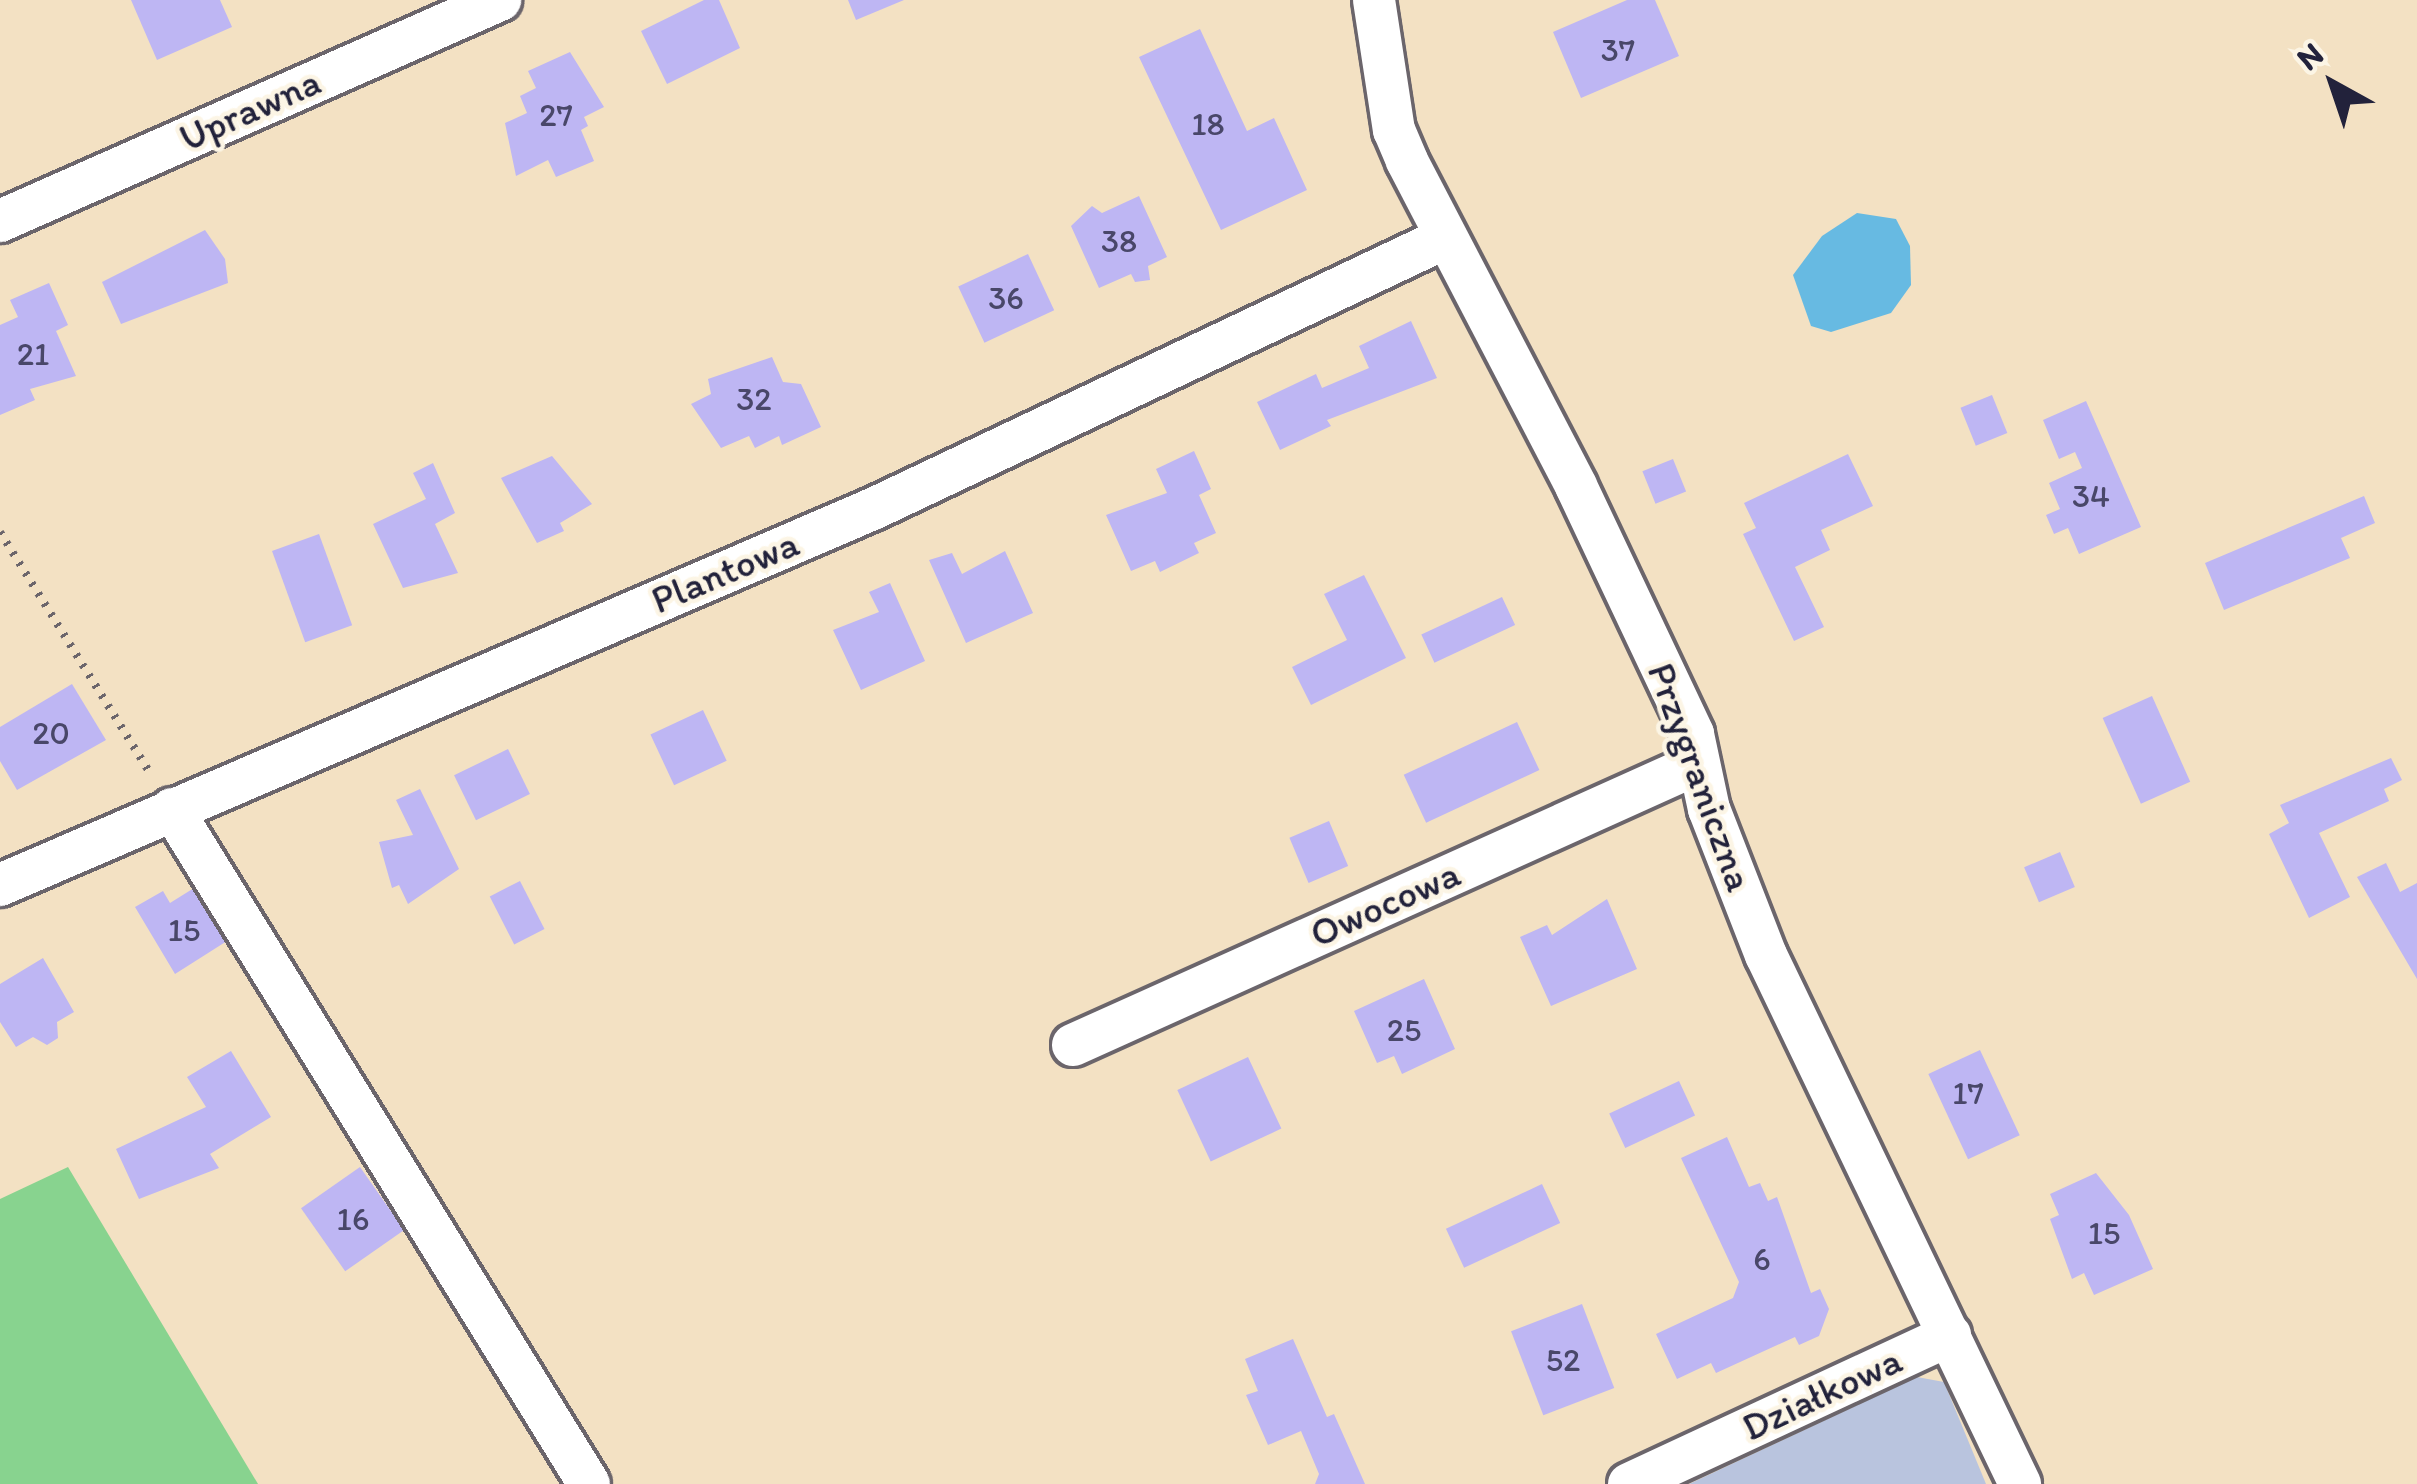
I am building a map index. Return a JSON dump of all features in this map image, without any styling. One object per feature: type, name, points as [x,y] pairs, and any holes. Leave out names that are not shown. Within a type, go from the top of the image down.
[{"type":"street","name":"Uprawna","points":[[0,221],[500,0]]},
{"type":"street","name":"Przygraniczna","points":[[1374,0],[1394,130],[1441,239],[1576,486],[1693,734],[1697,764],[1766,955],[2020,1484]]},
{"type":"street","name":"Plantowa","points":[[0,885],[875,508],[1441,239]]},
{"type":"street","name":"Owocowa","points":[[1073,1045],[1697,764]]},
{"type":"street","points":[[172,809],[589,1484]]},
{"type":"street","name":"Działkowa","points":[[1629,1484],[1950,1335]]},
{"type":"path","points":[[0,532],[172,809]]},
{"type":"shaded area","points":[[1917,1377],[1944,1382],[1986,1484],[1689,1484]]},
{"type":"green space","points":[[68,1167],[258,1484],[0,1484],[0,1199]]},
{"type":"water","points":[[1857,213],[1896,219],[1910,246],[1911,285],[1891,313],[1831,332],[1811,326],[1793,275],[1822,236]]},
{"type":"building","points":[[131,0],[220,0],[232,27],[157,60]]},
{"type":"building","points":[[704,0],[719,0],[740,48],[667,84],[641,31]]},
{"type":"building","points":[[848,0],[904,0],[856,20]]},
{"type":"building","points":[[1627,0],[1655,0],[1679,56],[1581,98],[1553,32]]},
{"type":"building","points":[[1200,29],[1247,131],[1274,118],[1307,190],[1221,230],[1139,57]]},
{"type":"building","points":[[570,52],[604,107],[584,117],[588,126],[581,130],[594,161],[556,177],[548,160],[516,176],[505,123],[527,113],[520,96],[536,88],[528,71]]},
{"type":"building","points":[[1139,196],[1167,257],[1148,266],[1150,280],[1135,282],[1131,274],[1099,288],[1071,226],[1092,206],[1102,213]]},
{"type":"building","points":[[205,230],[225,259],[228,283],[121,324],[102,282]]},
{"type":"building","points":[[1028,254],[1054,310],[984,343],[958,287]]},
{"type":"building","points":[[49,283],[68,325],[56,331],[76,376],[30,389],[35,400],[0,415],[0,325],[18,317],[10,300]]},
{"type":"building","points":[[1411,321],[1437,378],[1327,420],[1331,426],[1280,450],[1257,402],[1316,374],[1322,388],[1369,368],[1359,346]]},
{"type":"building","points":[[772,357],[783,382],[801,384],[821,427],[782,445],[779,436],[755,448],[749,436],[721,448],[691,404],[711,394],[708,379]]},
{"type":"building","points":[[1992,395],[2007,433],[1976,446],[1960,408]]},
{"type":"building","points":[[2086,401],[2141,527],[2079,554],[2068,528],[2054,534],[2046,515],[2060,509],[2049,483],[2082,468],[2075,452],[2059,459],[2043,420]]},
{"type":"building","points":[[1194,451],[1211,489],[1199,495],[1216,533],[1194,543],[1199,553],[1160,572],[1155,561],[1131,571],[1106,515],[1167,493],[1156,469]]},
{"type":"building","points":[[1848,454],[1873,506],[1821,530],[1830,550],[1795,567],[1824,627],[1794,641],[1743,534],[1756,528],[1744,503]]},
{"type":"building","points":[[552,456],[592,504],[560,523],[564,531],[537,543],[501,478]]},
{"type":"building","points":[[1673,459],[1686,491],[1656,504],[1642,471]]},
{"type":"building","points":[[433,463],[455,513],[435,524],[458,573],[403,588],[373,524],[426,499],[413,473]]},
{"type":"building","points":[[2364,496],[2375,523],[2341,538],[2350,558],[2224,610],[2205,563]]},
{"type":"building","points":[[319,534],[352,625],[305,642],[272,551]]},
{"type":"building","points":[[1005,551],[1033,613],[966,643],[929,560],[952,553],[962,574]]},
{"type":"building","points":[[1364,575],[1406,658],[1311,705],[1292,667],[1347,640],[1324,594]]},
{"type":"building","points":[[890,583],[925,661],[861,690],[833,630],[879,612],[869,592]]},
{"type":"building","points":[[1502,597],[1515,625],[1434,663],[1421,635]]},
{"type":"building","points":[[72,684],[106,740],[17,790],[0,761],[0,727]]},
{"type":"building","points":[[2152,696],[2190,782],[2141,804],[2103,718]]},
{"type":"building","points":[[703,710],[727,761],[674,785],[650,735]]},
{"type":"building","points":[[1517,722],[1539,770],[1426,823],[1404,775]]},
{"type":"building","points":[[508,749],[530,794],[476,820],[454,775]]},
{"type":"building","points":[[2391,758],[2402,780],[2384,789],[2389,801],[2319,833],[2350,897],[2309,918],[2269,834],[2289,823],[2280,805]]},
{"type":"building","points":[[420,789],[459,869],[408,904],[399,885],[392,888],[379,842],[413,835],[396,800]]},
{"type":"building","points":[[1329,821],[1348,866],[1309,883],[1289,838]]},
{"type":"building","points":[[2060,852],[2075,887],[2039,902],[2024,867]]},
{"type":"building","points":[[2386,863],[2400,892],[2417,883],[2417,979],[2357,877]]},
{"type":"building","points":[[520,881],[545,929],[514,945],[490,896]]},
{"type":"building","points":[[194,888],[227,941],[175,974],[135,907],[163,891],[170,903]]},
{"type":"building","points":[[1607,899],[1637,969],[1551,1006],[1520,937],[1547,925],[1552,935]]},
{"type":"building","points":[[43,958],[74,1012],[57,1022],[58,1038],[47,1045],[33,1037],[16,1047],[0,1022],[0,984]]},
{"type":"building","points":[[1424,979],[1455,1049],[1402,1074],[1394,1056],[1377,1063],[1354,1011]]},
{"type":"building","points":[[1980,1050],[2020,1135],[1968,1159],[1928,1074]]},
{"type":"building","points":[[231,1051],[271,1117],[210,1154],[219,1168],[139,1199],[116,1149],[206,1107],[187,1077]]},
{"type":"building","points":[[1248,1057],[1281,1129],[1211,1162],[1177,1090]]},
{"type":"building","points":[[1679,1081],[1695,1115],[1625,1148],[1609,1114]]},
{"type":"building","points":[[1727,1137],[1749,1187],[1760,1183],[1768,1201],[1777,1197],[1811,1293],[1820,1289],[1829,1309],[1819,1336],[1799,1345],[1795,1337],[1716,1373],[1711,1363],[1677,1379],[1656,1334],[1733,1298],[1739,1282],[1681,1158]]},
{"type":"building","points":[[360,1167],[404,1230],[345,1271],[301,1208]]},
{"type":"building","points":[[2096,1173],[2129,1215],[2153,1269],[2094,1295],[2084,1273],[2072,1279],[2050,1219],[2059,1215],[2050,1194]]},
{"type":"building","points":[[1542,1184],[1560,1223],[1464,1268],[1446,1229]]},
{"type":"building","points":[[1582,1304],[1614,1388],[1543,1415],[1511,1331]]},
{"type":"building","points":[[1293,1339],[1327,1417],[1334,1414],[1365,1484],[1315,1484],[1319,1474],[1301,1431],[1268,1445],[1246,1395],[1258,1391],[1245,1359]]}]
